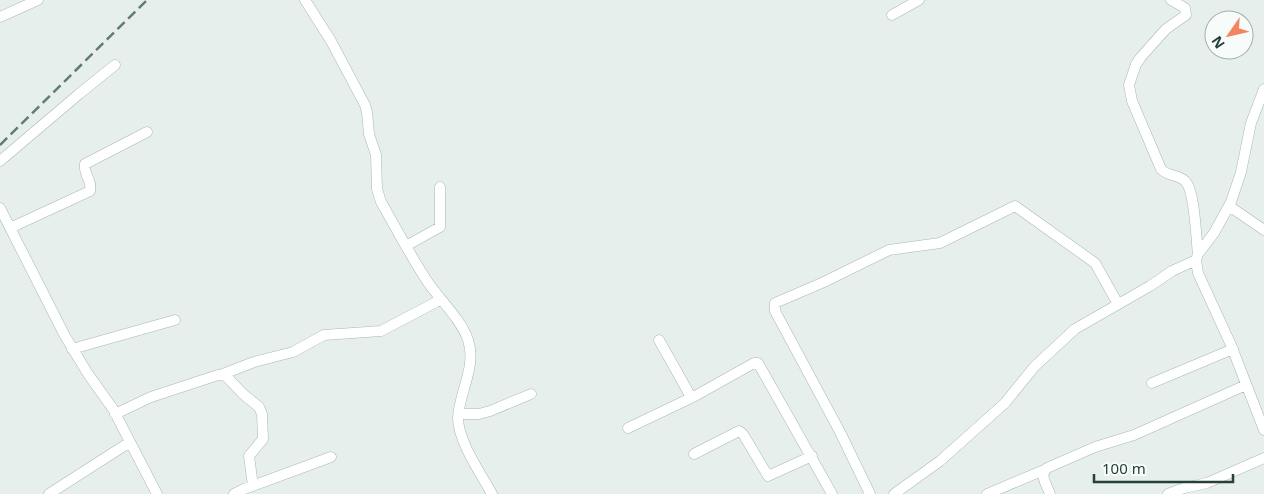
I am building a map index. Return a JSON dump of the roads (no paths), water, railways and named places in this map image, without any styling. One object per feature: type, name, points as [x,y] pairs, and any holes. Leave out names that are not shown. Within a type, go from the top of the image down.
[{"type":"street","points":[[0,17],[38,0]]},
{"type":"street","points":[[305,0],[331,41],[365,105],[369,134],[376,155],[378,195],[426,279],[464,330],[470,354],[469,372],[459,414],[459,428],[492,494]]},
{"type":"street","points":[[892,15],[919,0]]},
{"type":"street","points":[[1171,0],[1185,8],[1186,15],[1166,29],[1140,57],[1131,76],[1129,94],[1161,169],[1168,174],[1180,177],[1190,187],[1198,273],[1233,349],[1264,430]]},
{"type":"street","points":[[0,161],[115,65]]},
{"type":"street","points":[[894,494],[940,461],[1005,403],[1035,366],[1060,341],[1086,322],[1197,257],[1214,233],[1237,189],[1251,123],[1264,90]]},
{"type":"street","points":[[10,228],[90,191],[91,187],[84,168],[85,164],[147,132]]},
{"type":"street","points":[[406,246],[440,227],[440,187]]},
{"type":"street","points":[[870,494],[836,424],[775,311],[775,303],[824,282],[883,252],[940,243],[1015,206],[1095,263],[1118,304]]},
{"type":"street","points":[[1229,206],[1264,230]]},
{"type":"street","points":[[0,208],[72,349],[115,414],[157,494]]},
{"type":"street","points":[[115,414],[151,397],[254,362],[293,352],[324,335],[381,331],[440,300]]},
{"type":"street","points":[[72,349],[174,320]]},
{"type":"street","points":[[660,340],[691,397]]},
{"type":"street","points":[[1152,383],[1233,349]]},
{"type":"street","points":[[628,428],[754,363],[758,363],[832,494]]},
{"type":"street","points":[[223,374],[261,411],[263,439],[249,456],[253,486]]},
{"type":"street","points":[[986,494],[1095,447],[1134,436],[1246,385]]},
{"type":"street","points":[[459,414],[479,414],[490,411],[531,394]]},
{"type":"street","points":[[694,454],[739,431],[743,434],[768,476],[812,456]]},
{"type":"street","points":[[49,494],[130,442]]},
{"type":"street","points":[[234,494],[331,457]]},
{"type":"street","points":[[1168,494],[1207,483],[1264,458]]},
{"type":"street","points":[[1044,470],[1043,477],[1050,494]]},
{"type":"railway","points":[[0,145],[147,0]]}]
